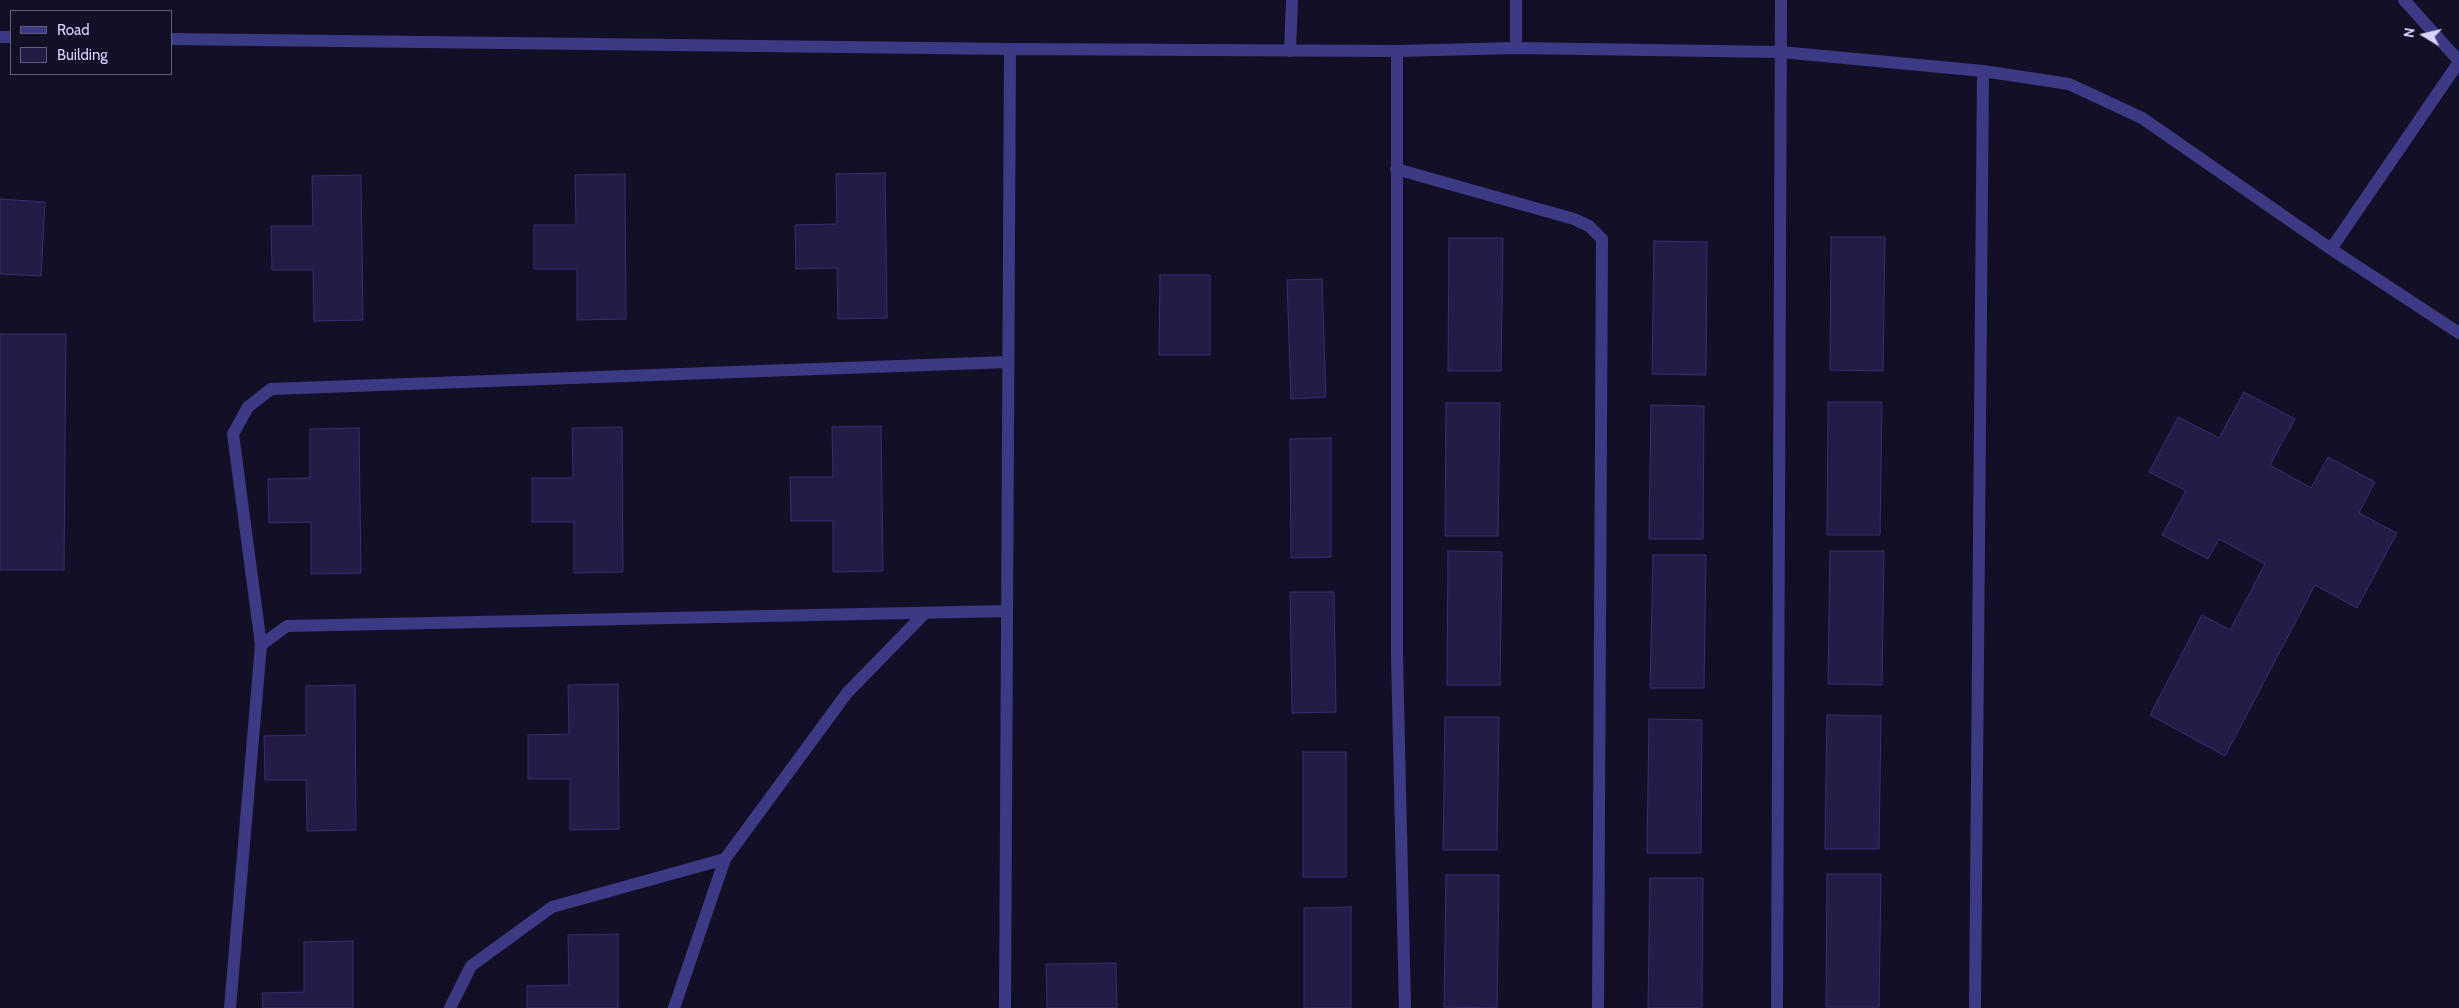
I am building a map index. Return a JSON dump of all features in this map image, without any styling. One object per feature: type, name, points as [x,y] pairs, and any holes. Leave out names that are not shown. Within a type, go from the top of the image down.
[{"type":"street","points":[[1290,50],[1292,0]]},
{"type":"street","points":[[1516,0],[1516,48]]},
{"type":"street","points":[[1777,1008],[1781,0]]},
{"type":"street","points":[[2330,249],[2459,61],[2404,0]]},
{"type":"street","points":[[172,39],[1010,49],[1397,51],[1516,48],[1781,52],[1983,71],[2069,84],[2142,118],[2330,249],[2459,333]]},
{"type":"street","points":[[1005,1008],[1010,49]]},
{"type":"street","points":[[1397,51],[1396,655],[1405,1008]]},
{"type":"street","points":[[1975,1008],[1983,71]]},
{"type":"street","points":[[1396,169],[1574,219],[1589,226],[1602,239],[1598,1008]]},
{"type":"street","points":[[230,1008],[261,645],[233,434],[248,407],[271,389],[1008,362]]},
{"type":"street","points":[[261,645],[287,626],[1007,611]]},
{"type":"street","points":[[674,1008],[725,859],[847,693],[925,613]]},
{"type":"street","points":[[450,1008],[471,966],[552,907],[725,859]]},
{"type":"building","points":[[885,173],[887,318],[838,319],[837,268],[796,269],[795,225],[837,224],[836,174]]},
{"type":"building","points":[[625,174],[626,319],[577,320],[577,269],[534,269],[534,225],[576,225],[575,175]]},
{"type":"building","points":[[361,175],[363,320],[314,321],[313,270],[272,270],[271,226],[313,226],[312,176]]},
{"type":"building","points":[[0,199],[45,202],[41,276],[0,274]]},
{"type":"building","points":[[1831,237],[1885,237],[1883,371],[1830,370]]},
{"type":"building","points":[[1449,238],[1503,238],[1501,371],[1448,371]]},
{"type":"building","points":[[1654,241],[1707,242],[1706,375],[1652,374]]},
{"type":"building","points":[[1160,275],[1210,275],[1210,355],[1159,355]]},
{"type":"building","points":[[1322,279],[1326,397],[1291,399],[1287,280]]},
{"type":"building","points":[[0,334],[66,334],[64,570],[0,570]]},
{"type":"building","points":[[2244,392],[2295,419],[2270,465],[2311,488],[2328,457],[2375,482],[2359,513],[2397,533],[2357,608],[2315,585],[2225,756],[2150,715],[2202,615],[2230,630],[2265,564],[2219,539],[2208,559],[2162,535],[2186,491],[2149,472],[2178,417],[2219,438]]},
{"type":"building","points":[[1828,402],[1882,402],[1880,535],[1827,535]]},
{"type":"building","points":[[1446,403],[1500,403],[1498,536],[1445,536]]},
{"type":"building","points":[[1651,405],[1704,406],[1703,539],[1649,539]]},
{"type":"building","points":[[881,426],[883,571],[833,572],[833,521],[791,521],[790,477],[833,477],[832,427]]},
{"type":"building","points":[[622,427],[623,572],[574,573],[574,522],[532,522],[532,478],[573,478],[572,428]]},
{"type":"building","points":[[359,428],[361,573],[311,574],[311,522],[269,523],[268,479],[310,478],[310,429]]},
{"type":"building","points":[[1331,438],[1331,557],[1291,558],[1290,439]]},
{"type":"building","points":[[1448,551],[1502,552],[1500,685],[1447,685]]},
{"type":"building","points":[[1830,551],[1884,551],[1882,685],[1828,684]]},
{"type":"building","points":[[1653,555],[1706,555],[1704,688],[1650,688]]},
{"type":"building","points":[[1290,592],[1334,592],[1336,712],[1292,713]]},
{"type":"building","points":[[618,684],[619,829],[570,830],[570,779],[528,779],[528,735],[569,734],[568,685]]},
{"type":"building","points":[[355,685],[356,830],[307,831],[306,780],[265,780],[264,736],[306,735],[306,686]]},
{"type":"building","points":[[1827,715],[1881,716],[1879,849],[1825,849]]},
{"type":"building","points":[[1445,717],[1499,717],[1497,850],[1443,850]]},
{"type":"building","points":[[1649,719],[1702,720],[1701,853],[1647,853]]},
{"type":"building","points":[[1303,752],[1346,752],[1346,877],[1303,877]]},
{"type":"building","points":[[1827,874],[1881,874],[1879,1007],[1826,1007]]},
{"type":"building","points":[[1446,875],[1499,875],[1497,1008],[1444,1007]]},
{"type":"building","points":[[1650,878],[1703,878],[1702,1008],[1648,1008]]},
{"type":"building","points":[[1351,907],[1351,1008],[1304,1008],[1304,908]]},
{"type":"building","points":[[618,934],[618,1008],[527,1008],[527,986],[569,985],[568,935]]},
{"type":"building","points":[[353,941],[353,1008],[263,1008],[262,993],[304,992],[304,942]]},
{"type":"building","points":[[1116,963],[1117,1008],[1047,1008],[1046,964]]}]
